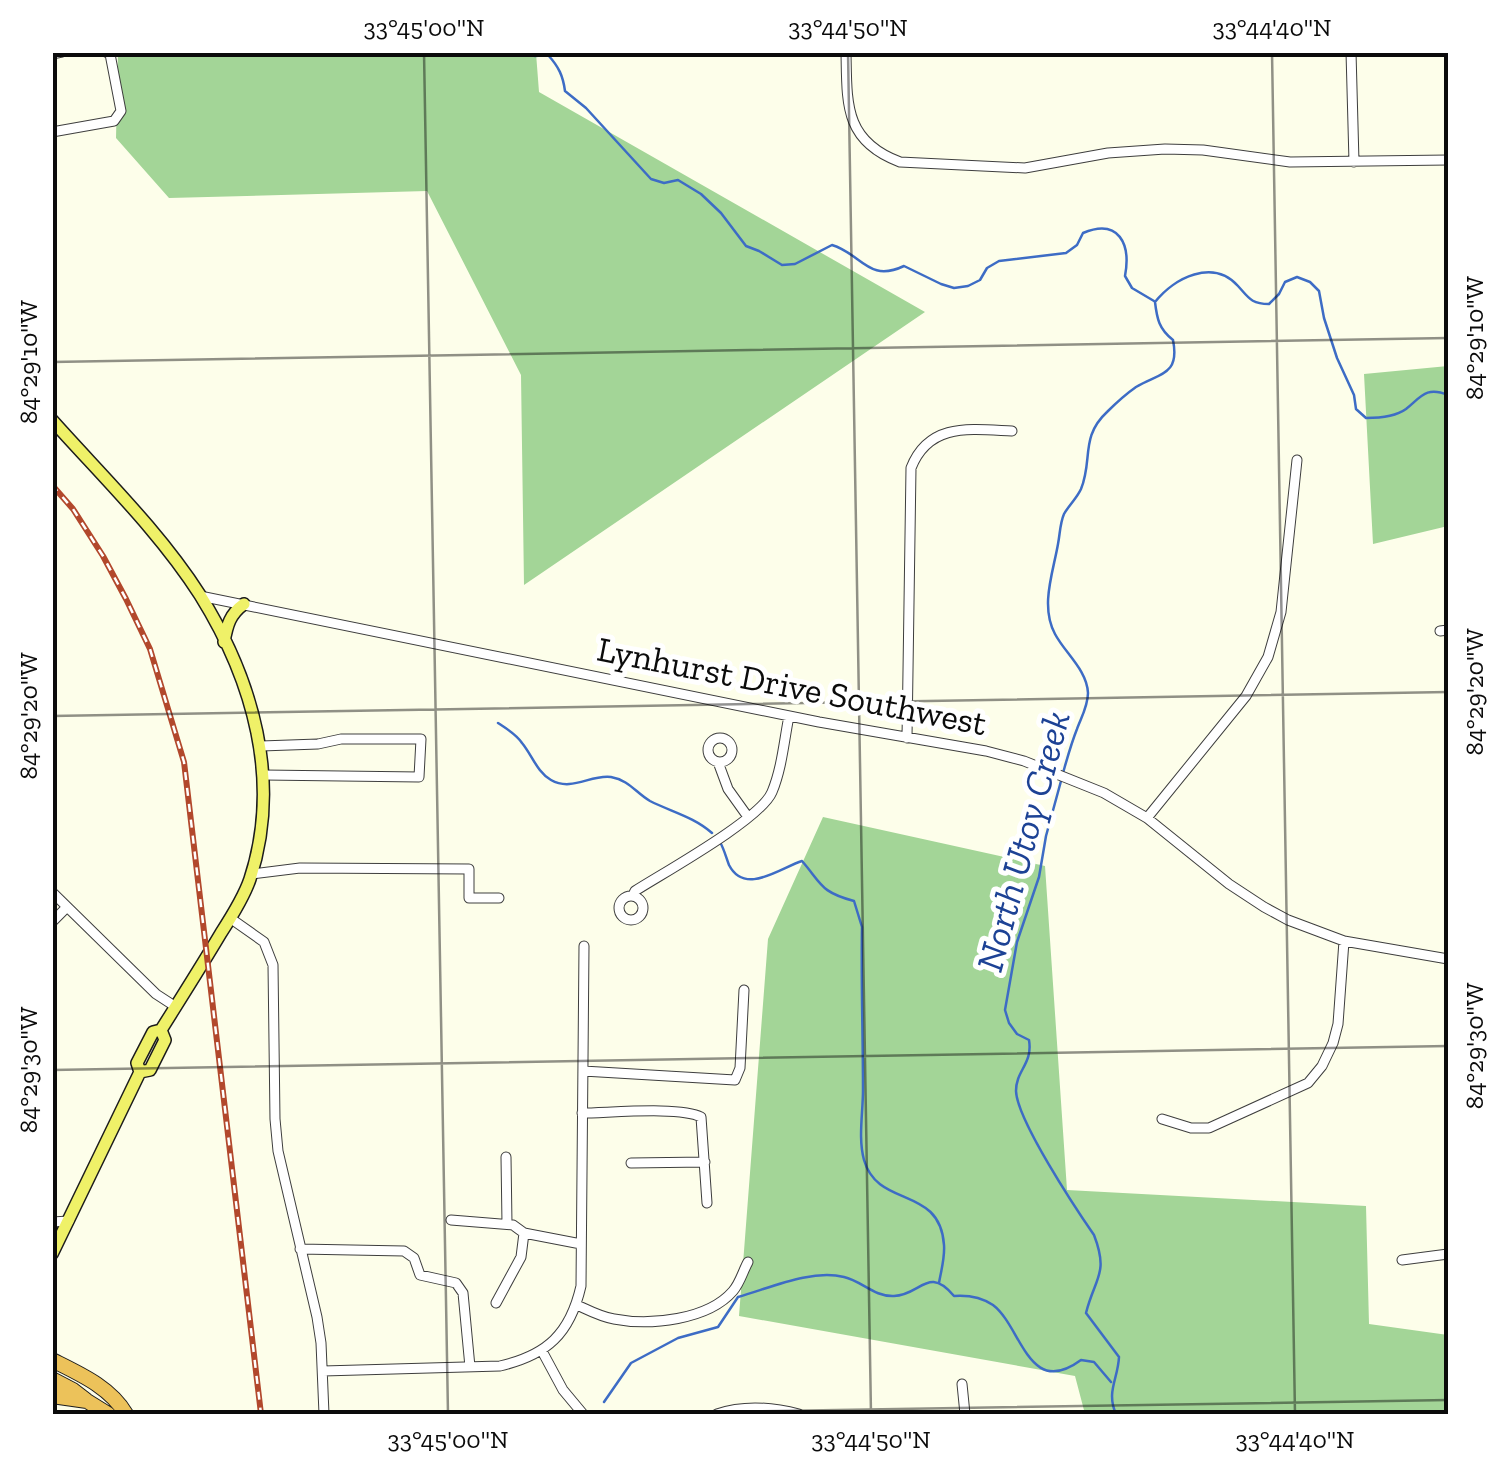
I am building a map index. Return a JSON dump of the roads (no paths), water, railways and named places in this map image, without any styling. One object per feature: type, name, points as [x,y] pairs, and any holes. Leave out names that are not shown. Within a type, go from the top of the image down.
[{"type":"highway","points":[[52,1360],[99,1386],[124,1414]]},
{"type":"highway","points":[[52,1368],[124,1414]]},
{"type":"highway","points":[[52,1379],[108,1414]]},
{"type":"highway","points":[[52,1396],[87,1401]]},
{"type":"main road","points":[[52,420],[158,540],[200,596],[250,702],[264,776],[259,847],[249,884],[161,1030],[152,1032],[137,1063],[140,1072],[52,1254]]},
{"type":"main road","points":[[224,642],[228,622],[244,604]]},
{"type":"street","points":[[52,54],[62,52]]},
{"type":"street","points":[[52,132],[114,122],[122,112],[110,54],[106,52]]},
{"type":"street","points":[[846,52],[847,100],[852,122],[870,147],[900,162],[1025,168],[1108,153],[1165,150],[1204,150],[1290,162],[1448,160]]},
{"type":"street","points":[[1351,52],[1354,162]]},
{"type":"street","points":[[907,738],[910,468],[922,448],[940,434],[1012,431]]},
{"type":"street","points":[[1147,818],[1246,696],[1268,657],[1281,612],[1297,460]]},
{"type":"street","name":"Lynhurst Drive Southwest","points":[[200,596],[789,716],[986,751],[1024,762],[1104,793],[1147,818],[1264,908],[1344,941],[1448,959]]},
{"type":"street","points":[[633,896],[763,806],[771,795],[789,716]]},
{"type":"street","points":[[260,746],[421,738],[420,776],[264,776]]},
{"type":"street","points":[[718,762],[728,790],[748,818]]},
{"type":"street","points":[[252,874],[300,868],[469,870],[469,898],[499,898]]},
{"type":"street","points":[[52,892],[156,994],[176,1006]]},
{"type":"street","points":[[52,922],[68,907]]},
{"type":"street","points":[[230,918],[264,942],[270,954],[278,1152],[317,1316],[324,1414]]},
{"type":"street","points":[[1162,1119],[1192,1128],[1210,1128],[1308,1083],[1333,1044],[1344,941]]},
{"type":"street","points":[[323,1371],[500,1366],[523,1361],[542,1351],[568,1323],[581,1286],[584,946]]},
{"type":"street","points":[[582,1071],[735,1080],[740,1068],[744,990]]},
{"type":"street","points":[[582,1113],[696,1113],[703,1126],[707,1203]]},
{"type":"street","points":[[506,1157],[508,1224]]},
{"type":"street","points":[[631,1163],[705,1162]]},
{"type":"street","points":[[52,1222],[68,1220]]},
{"type":"street","points":[[451,1220],[508,1224],[524,1234],[521,1258],[496,1303]]},
{"type":"street","points":[[524,1234],[581,1244]]},
{"type":"street","points":[[300,1249],[404,1251],[414,1258],[420,1275],[456,1282],[463,1292],[470,1367]]},
{"type":"street","points":[[1402,1260],[1448,1254]]},
{"type":"street","points":[[576,1305],[611,1319],[682,1318],[703,1312],[734,1290],[748,1262]]},
{"type":"street","points":[[542,1351],[563,1390],[584,1414]]},
{"type":"street","points":[[962,1384],[965,1414]]},
{"type":"street","points":[[717,1414],[752,1408],[798,1414]]},
{"type":"waterway","points":[[531,52],[535,56],[548,55],[560,72],[565,91],[586,108],[651,179],[664,183],[678,180],[701,194],[746,246],[782,265],[795,264],[832,245],[873,269],[904,266],[954,288],[980,280],[987,268],[999,261],[1066,253],[1077,245],[1083,233],[1106,229],[1124,244],[1125,276],[1132,288],[1154,301]]},
{"type":"waterway","name":"North Utoy Creek","points":[[1063,773],[1088,693],[1080,669],[1055,634],[1048,612],[1061,525],[1081,489],[1090,440],[1099,421],[1132,390],[1171,367],[1173,340],[1162,328],[1155,302],[1163,293],[1194,274],[1217,273],[1254,301],[1269,304],[1285,282],[1297,277],[1319,291],[1337,358],[1354,395],[1356,409],[1366,418],[1397,414],[1429,392],[1448,395]]},
{"type":"waterway","points":[[498,723],[517,737],[551,780],[574,784],[604,777],[617,779],[712,833]]},
{"type":"waterway","name":"North Utoy Creek","points":[[1061,781],[1039,877],[1017,942],[1005,1010],[1017,1034],[1029,1040],[1029,1055],[1016,1091],[1026,1122],[1098,1248],[1099,1275],[1086,1313],[1119,1357],[1112,1392],[1116,1414]]},
{"type":"waterway","points":[[720,842],[729,865],[744,878],[763,877],[802,861],[828,890],[854,901],[862,927],[862,1152],[871,1175],[882,1186],[921,1205],[940,1226],[944,1250],[939,1283]]},
{"type":"waterway","points":[[604,1402],[631,1363],[678,1338],[718,1327],[738,1297],[818,1275],[844,1277],[887,1296],[931,1282],[945,1287],[954,1296],[984,1300],[1003,1315],[1038,1366],[1049,1371],[1063,1370],[1081,1360],[1094,1362],[1111,1382]]},
{"type":"railway","points":[[52,485],[73,509],[103,556],[150,649],[184,762],[261,1414]]}]
